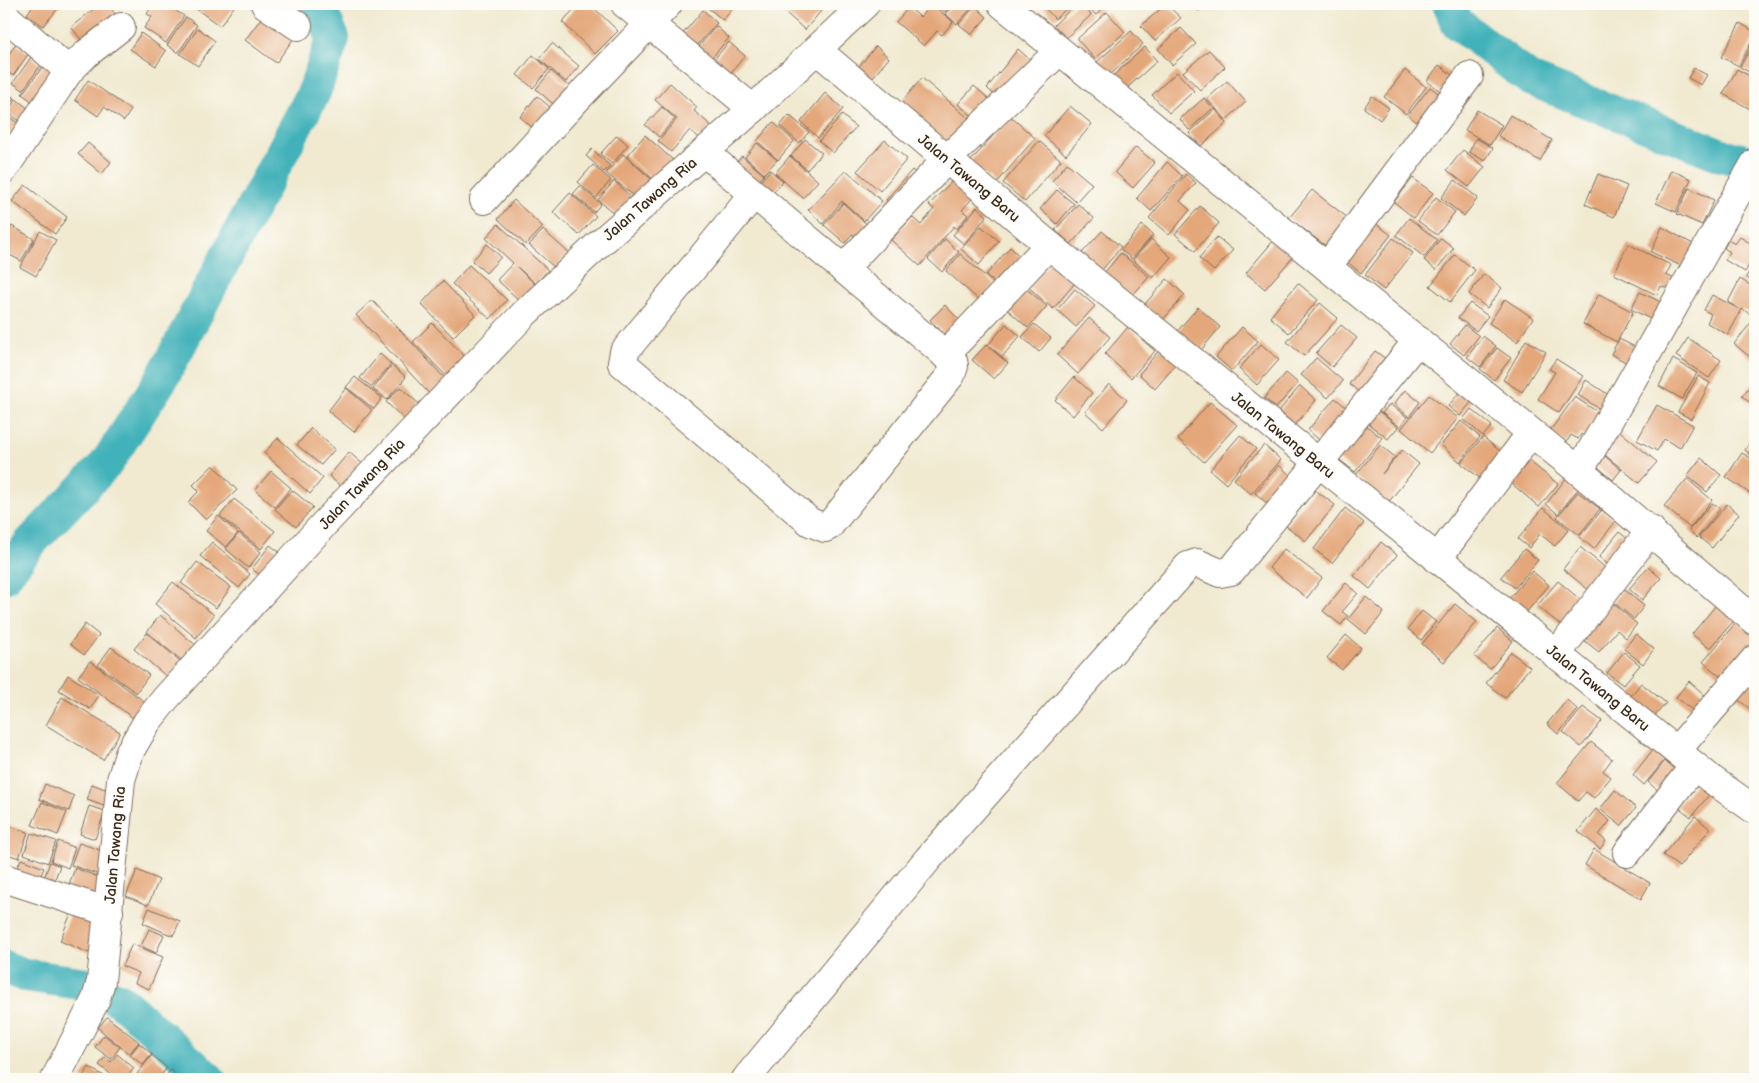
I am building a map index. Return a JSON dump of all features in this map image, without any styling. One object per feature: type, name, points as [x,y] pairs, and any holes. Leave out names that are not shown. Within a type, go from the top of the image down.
[{"type":"street","points":[[265,4],[298,26]]},
{"type":"street","points":[[624,4],[753,109]]},
{"type":"street","points":[[484,200],[668,4]]},
{"type":"street","name":"Jalan Tawang Ria","points":[[55,1079],[99,989],[109,912],[120,780],[130,751],[147,722],[166,698],[324,524],[524,314],[598,245],[753,109],[865,4]]},
{"type":"street","points":[[1002,4],[1579,471],[1755,620]]},
{"type":"street","points":[[4,15],[69,71]]},
{"type":"street","points":[[4,169],[69,71],[86,54],[121,27]]},
{"type":"street","name":"Jalan Tawang Baru","points":[[817,50],[1049,245],[1319,464],[1685,758],[1755,810]]},
{"type":"street","points":[[843,269],[947,159],[1059,51]]},
{"type":"street","points":[[1327,266],[1470,76]]},
{"type":"street","points":[[704,152],[953,361],[954,366],[951,375],[829,526],[825,528],[810,522],[622,363],[622,356],[754,194]]},
{"type":"street","points":[[1579,471],[1630,385],[1750,172]]},
{"type":"street","points":[[944,354],[1049,245]]},
{"type":"street","points":[[746,1079],[928,858],[1188,566],[1198,563],[1220,573],[1231,571],[1418,340]]},
{"type":"street","points":[[1438,559],[1531,433]]},
{"type":"street","points":[[1556,654],[1651,530]]},
{"type":"street","points":[[1627,853],[1685,758],[1755,659]]},
{"type":"street","points":[[4,878],[109,912]]},
{"type":"building","points":[[28,4],[62,4],[43,26],[27,14],[32,7]]},
{"type":"building","points":[[100,4],[107,4],[122,22],[89,49],[71,27]]},
{"type":"building","points":[[153,4],[165,4],[184,16],[166,43],[144,28],[152,17],[147,14]]},
{"type":"building","points":[[198,4],[236,4],[220,26],[195,8]]},
{"type":"building","points":[[579,4],[590,4],[618,31],[595,54],[562,22]]},
{"type":"building","points":[[711,4],[737,4],[723,20],[708,8]]},
{"type":"building","points":[[792,4],[813,4],[821,11],[805,30],[785,12]]},
{"type":"building","points":[[932,4],[953,22],[942,35],[937,31],[924,46],[896,22],[909,7],[920,17]]},
{"type":"building","points":[[935,4],[952,4],[945,12]]},
{"type":"building","points":[[954,4],[975,4],[957,24],[945,14]]},
{"type":"building","points":[[1041,4],[1072,4],[1055,19]]},
{"type":"building","points":[[1076,4],[1082,4],[1091,15],[1066,38],[1054,25]]},
{"type":"building","points":[[1086,4],[1108,4],[1096,15]]},
{"type":"building","points":[[1166,4],[1181,18],[1155,41],[1141,26]]},
{"type":"building","points":[[1195,4],[1216,4],[1198,11]]},
{"type":"building","points":[[975,6],[987,17],[971,35],[959,24]]},
{"type":"building","points":[[268,9],[299,31],[276,63],[245,40]]},
{"type":"building","points":[[703,10],[717,23],[694,49],[680,37]]},
{"type":"building","points":[[1107,12],[1125,32],[1095,59],[1077,39]]},
{"type":"building","points":[[186,17],[197,25],[178,53],[167,45]]},
{"type":"building","points":[[1740,23],[1755,32],[1755,36],[1739,66],[1721,57]]},
{"type":"building","points":[[716,26],[729,38],[708,62],[695,51]]},
{"type":"building","points":[[198,28],[215,41],[198,66],[180,54]]},
{"type":"building","points":[[1181,28],[1196,44],[1172,65],[1158,49]]},
{"type":"building","points":[[1131,31],[1143,44],[1110,75],[1097,62]]},
{"type":"building","points":[[141,33],[166,51],[156,66],[130,49]]},
{"type":"building","points":[[729,42],[745,56],[726,78],[710,64]]},
{"type":"building","points":[[552,43],[579,66],[566,82],[539,59]]},
{"type":"building","points":[[16,44],[29,53],[13,76],[4,69],[4,61]]},
{"type":"building","points":[[876,46],[889,58],[868,83],[855,71]]},
{"type":"building","points":[[1752,46],[1755,47],[1755,75],[1740,67]]},
{"type":"building","points":[[1145,47],[1157,61],[1126,89],[1114,75]]},
{"type":"building","points":[[1018,49],[1035,64],[1001,101],[987,88]]},
{"type":"building","points":[[1209,50],[1225,67],[1200,90],[1183,72]]},
{"type":"building","points":[[533,55],[549,69],[533,88],[517,75]]},
{"type":"building","points":[[31,57],[41,65],[23,90],[13,83]]},
{"type":"building","points":[[48,60],[63,70],[41,108],[22,94]]},
{"type":"building","points":[[1439,65],[1460,81],[1448,97],[1427,81]]},
{"type":"building","points":[[1694,68],[1707,75],[1701,85],[1688,78]]},
{"type":"building","points":[[1737,69],[1755,79],[1755,103],[1752,110],[1723,94]]},
{"type":"building","points":[[1405,70],[1426,87],[1406,114],[1384,97]]},
{"type":"building","points":[[551,71],[574,91],[559,109],[536,89]]},
{"type":"building","points":[[1177,72],[1194,91],[1169,113],[1152,95]]},
{"type":"building","points":[[922,78],[975,124],[950,153],[897,107]]},
{"type":"building","points":[[88,80],[131,110],[124,121],[104,107],[98,116],[75,100]]},
{"type":"building","points":[[1227,81],[1246,102],[1226,120],[1207,99]]},
{"type":"building","points":[[670,83],[697,107],[694,111],[713,127],[702,140],[690,130],[671,152],[658,141],[677,119],[655,100]]},
{"type":"building","points":[[974,86],[994,103],[978,121],[958,104]]},
{"type":"building","points":[[1430,87],[1446,99],[1424,128],[1408,115]]},
{"type":"building","points":[[4,90],[14,98],[5,111],[4,110]]},
{"type":"building","points":[[825,93],[843,109],[818,138],[801,122]]},
{"type":"building","points":[[537,96],[558,114],[541,135],[520,117]]},
{"type":"building","points":[[1372,96],[1389,108],[1380,120],[1364,108]]},
{"type":"building","points":[[1204,98],[1213,108],[1189,130],[1180,119]]},
{"type":"building","points":[[16,99],[33,112],[24,124],[7,112]]},
{"type":"building","points":[[1070,106],[1092,124],[1066,155],[1044,136]]},
{"type":"building","points":[[662,107],[675,119],[659,137],[645,125]]},
{"type":"building","points":[[1215,109],[1227,123],[1201,146],[1189,133]]},
{"type":"building","points":[[1477,110],[1502,125],[1490,145],[1465,130]]},
{"type":"building","points":[[4,113],[27,130],[17,144],[4,134]]},
{"type":"building","points":[[789,115],[809,132],[799,143],[780,126]]},
{"type":"building","points":[[842,115],[856,127],[833,153],[819,141]]},
{"type":"building","points":[[1510,115],[1552,140],[1540,161],[1498,136]]},
{"type":"building","points":[[1010,116],[1035,138],[996,184],[970,162]]},
{"type":"building","points":[[773,122],[794,141],[778,160],[757,141]]},
{"type":"building","points":[[617,135],[628,145],[612,164],[600,154]]},
{"type":"building","points":[[645,135],[674,161],[656,182],[627,156]]},
{"type":"building","points":[[1476,138],[1493,148],[1485,161],[1469,152]]},
{"type":"building","points":[[805,139],[822,153],[807,170],[791,156]]},
{"type":"building","points":[[885,140],[907,159],[880,191],[857,171]]},
{"type":"building","points":[[1039,141],[1061,160],[1025,202],[1003,183]]},
{"type":"building","points":[[88,143],[111,162],[102,174],[78,154]]},
{"type":"building","points":[[757,143],[777,160],[764,174],[745,157]]},
{"type":"building","points":[[1136,147],[1155,163],[1133,188],[1115,172]]},
{"type":"building","points":[[592,149],[610,166],[604,172],[586,156]]},
{"type":"building","points":[[1463,150],[1485,167],[1469,187],[1447,170]]},
{"type":"building","points":[[623,154],[651,179],[635,197],[606,173]]},
{"type":"building","points":[[742,156],[764,175],[751,189],[730,170]]},
{"type":"building","points":[[790,156],[818,181],[803,198],[775,173]]},
{"type":"building","points":[[1167,162],[1182,176],[1151,211],[1137,198]]},
{"type":"building","points":[[1067,163],[1092,184],[1076,202],[1052,181]]},
{"type":"building","points":[[593,165],[611,180],[596,198],[578,182]]},
{"type":"building","points":[[770,170],[783,181],[766,201],[753,190]]},
{"type":"building","points":[[846,170],[882,201],[864,221],[842,201],[823,224],[808,210]]},
{"type":"building","points":[[912,170],[923,179],[897,209],[886,200]]},
{"type":"building","points":[[1671,170],[1691,179],[1676,212],[1656,203]]},
{"type":"building","points":[[1186,174],[1196,183],[1180,201],[1190,210],[1169,235],[1149,218]]},
{"type":"building","points":[[1598,174],[1627,186],[1614,217],[1585,204]]},
{"type":"building","points":[[957,176],[977,193],[962,210],[968,215],[957,229],[954,226],[920,266],[891,240],[912,217],[921,225],[934,209],[929,205]]},
{"type":"building","points":[[1413,178],[1433,193],[1414,218],[1394,202]]},
{"type":"building","points":[[1455,180],[1478,198],[1464,216],[1441,198]]},
{"type":"building","points":[[614,181],[631,197],[616,215],[598,200]]},
{"type":"building","points":[[25,185],[67,217],[55,234],[12,201]]},
{"type":"building","points":[[580,186],[601,204],[594,212],[573,194]]},
{"type":"building","points":[[1689,188],[1714,200],[1702,225],[1677,214]]},
{"type":"building","points":[[1057,190],[1074,204],[1057,224],[1040,209]]},
{"type":"building","points":[[1312,190],[1353,222],[1331,250],[1289,218]]},
{"type":"building","points":[[570,193],[596,216],[579,235],[553,212]]},
{"type":"building","points":[[1436,197],[1455,212],[1437,235],[1418,221]]},
{"type":"building","points":[[514,200],[543,227],[526,245],[498,219]]},
{"type":"building","points":[[843,203],[870,227],[859,240],[852,234],[845,243],[824,225]]},
{"type":"building","points":[[1078,204],[1094,218],[1071,244],[1055,230]]},
{"type":"building","points":[[1200,206],[1219,223],[1195,251],[1175,234]]},
{"type":"building","points":[[977,207],[987,216],[964,244],[953,235]]},
{"type":"building","points":[[1409,218],[1437,240],[1424,257],[1396,235]]},
{"type":"building","points":[[1370,219],[1391,235],[1361,273],[1341,257]]},
{"type":"building","points":[[498,224],[548,270],[536,284],[517,267],[535,284],[520,301],[497,280],[513,263],[486,238]]},
{"type":"building","points":[[1142,225],[1153,235],[1132,259],[1121,250]]},
{"type":"building","points":[[12,226],[34,239],[21,261],[4,252],[4,241]]},
{"type":"building","points":[[981,226],[999,241],[979,265],[961,249]]},
{"type":"building","points":[[1662,227],[1702,249],[1692,271],[1651,252]]},
{"type":"building","points":[[543,230],[569,253],[555,268],[529,245]]},
{"type":"building","points":[[40,231],[56,240],[36,276],[20,267]]},
{"type":"building","points":[[1102,231],[1121,247],[1102,270],[1082,253]]},
{"type":"building","points":[[1217,237],[1233,250],[1214,271],[1199,258]]},
{"type":"building","points":[[1740,237],[1755,246],[1755,255],[1745,272],[1725,260],[1730,252],[1724,248],[1728,240],[1735,244]]},
{"type":"building","points":[[1393,238],[1413,253],[1384,290],[1365,275]]},
{"type":"building","points":[[1441,238],[1454,248],[1436,270],[1424,260]]},
{"type":"building","points":[[945,239],[959,252],[942,272],[928,259]]},
{"type":"building","points":[[1151,239],[1171,257],[1153,278],[1133,260]]},
{"type":"building","points":[[1274,240],[1293,257],[1265,289],[1246,273]]},
{"type":"building","points":[[487,244],[501,257],[486,273],[472,261]]},
{"type":"building","points":[[1628,244],[1671,265],[1666,275],[1675,279],[1670,290],[1661,286],[1657,295],[1614,274]]},
{"type":"building","points":[[1010,247],[1025,261],[1002,288],[986,275]]},
{"type":"building","points":[[1121,253],[1149,277],[1131,297],[1104,273]]},
{"type":"building","points":[[960,254],[994,284],[980,301],[946,271]]},
{"type":"building","points":[[1455,255],[1475,270],[1450,302],[1430,286]]},
{"type":"building","points":[[1050,262],[1074,284],[1053,309],[1028,287]]},
{"type":"building","points":[[1755,262],[1755,283],[1746,277]]},
{"type":"building","points":[[469,265],[507,300],[490,319],[452,284]]},
{"type":"building","points":[[1484,274],[1502,288],[1487,308],[1469,294]]},
{"type":"building","points":[[1167,279],[1185,295],[1162,321],[1144,305]]},
{"type":"building","points":[[1740,279],[1755,288],[1755,317],[1742,309],[1728,335],[1707,323],[1711,314],[1704,310],[1712,295],[1739,309],[1728,302]]},
{"type":"building","points":[[443,281],[475,315],[453,337],[421,304]]},
{"type":"building","points":[[1018,282],[1047,306],[1028,328],[1000,303]]},
{"type":"building","points":[[1298,283],[1318,300],[1289,333],[1270,317]]},
{"type":"building","points":[[1075,289],[1095,306],[1076,327],[1057,310]]},
{"type":"building","points":[[1640,292],[1667,305],[1658,323],[1631,309]]},
{"type":"building","points":[[1599,294],[1633,312],[1617,342],[1583,324]]},
{"type":"building","points":[[1505,299],[1533,318],[1517,342],[1489,323]]},
{"type":"building","points":[[372,300],[453,387],[437,402],[356,315]]},
{"type":"building","points":[[1320,303],[1338,318],[1304,356],[1287,342]]},
{"type":"building","points":[[1470,303],[1488,316],[1476,331],[1458,318]]},
{"type":"building","points":[[945,305],[964,325],[950,340],[930,320]]},
{"type":"building","points":[[1198,307],[1220,327],[1197,355],[1174,335]]},
{"type":"building","points":[[1089,318],[1110,337],[1078,374],[1057,355]]},
{"type":"building","points":[[1755,320],[1754,360],[1734,344]]},
{"type":"building","points":[[432,323],[472,364],[453,383],[413,342]]},
{"type":"building","points":[[1006,324],[1020,336],[1002,357],[988,345]]},
{"type":"building","points":[[1034,324],[1051,338],[1039,352],[1022,337]]},
{"type":"building","points":[[1341,325],[1357,338],[1332,367],[1316,353]]},
{"type":"building","points":[[1465,325],[1479,336],[1464,355],[1450,344]]},
{"type":"building","points":[[1128,327],[1155,351],[1131,378],[1105,354]]},
{"type":"building","points":[[1242,327],[1258,341],[1232,371],[1216,357]]},
{"type":"building","points":[[1483,336],[1496,346],[1480,367],[1467,357]]},
{"type":"building","points":[[1688,338],[1721,360],[1709,378],[1676,356]]},
{"type":"building","points":[[1619,339],[1637,348],[1629,364],[1611,354]]},
{"type":"building","points":[[1526,340],[1546,352],[1522,392],[1503,380]]},
{"type":"building","points":[[1261,344],[1279,360],[1257,385],[1239,369]]},
{"type":"building","points":[[986,345],[1008,363],[994,379],[972,360]]},
{"type":"building","points":[[1162,347],[1178,362],[1155,389],[1139,374]]},
{"type":"building","points":[[1497,348],[1511,358],[1494,380],[1480,369]]},
{"type":"building","points":[[1375,351],[1393,364],[1367,398],[1349,384]]},
{"type":"building","points":[[380,354],[391,364],[372,387],[360,378]]},
{"type":"building","points":[[1316,358],[1343,381],[1328,398],[1301,375]]},
{"type":"building","points":[[1556,359],[1583,376],[1559,413],[1538,399],[1555,372],[1549,369]]},
{"type":"building","points":[[1673,359],[1697,373],[1682,399],[1659,386]]},
{"type":"building","points":[[392,365],[406,377],[387,400],[373,389]]},
{"type":"building","points":[[1286,373],[1298,383],[1276,408],[1264,398]]},
{"type":"building","points":[[1698,376],[1710,383],[1691,419],[1678,412]]},
{"type":"building","points":[[355,377],[382,398],[374,409],[346,387]]},
{"type":"building","points":[[1074,377],[1092,393],[1073,416],[1055,400]]},
{"type":"building","points":[[1586,380],[1612,397],[1603,411],[1578,395]]},
{"type":"building","points":[[1755,380],[1755,407],[1742,396]]},
{"type":"building","points":[[1109,384],[1127,400],[1103,428],[1085,412]]},
{"type":"building","points":[[1300,386],[1316,400],[1295,425],[1279,411]]},
{"type":"building","points":[[400,387],[426,410],[411,426],[386,402]]},
{"type":"building","points":[[346,388],[372,410],[354,432],[328,411]]},
{"type":"building","points":[[1405,390],[1420,402],[1409,417],[1394,404]]},
{"type":"building","points":[[1461,391],[1473,400],[1460,416],[1448,406]]},
{"type":"building","points":[[1429,395],[1458,418],[1430,453],[1401,429]]},
{"type":"building","points":[[1575,397],[1606,418],[1591,441],[1581,434],[1578,439],[1571,435],[1566,443],[1549,432]]},
{"type":"building","points":[[1335,398],[1353,413],[1325,445],[1308,430]]},
{"type":"building","points":[[1210,402],[1237,425],[1204,462],[1178,439]]},
{"type":"building","points":[[1390,404],[1407,417],[1400,427],[1382,413]]},
{"type":"building","points":[[1657,405],[1693,425],[1680,448],[1664,439],[1657,451],[1637,440]]},
{"type":"building","points":[[1376,409],[1398,427],[1388,439],[1366,422]]},
{"type":"building","points":[[1471,409],[1492,426],[1483,436],[1463,419]]},
{"type":"building","points":[[1461,421],[1480,437],[1460,462],[1441,445]]},
{"type":"building","points":[[1363,423],[1382,438],[1355,472],[1336,457]]},
{"type":"building","points":[[311,428],[335,449],[321,465],[297,445]]},
{"type":"building","points":[[1616,428],[1657,462],[1639,483],[1599,450]]},
{"type":"building","points":[[1240,435],[1256,449],[1226,484],[1210,470]]},
{"type":"building","points":[[1755,435],[1755,458],[1745,450]]},
{"type":"building","points":[[1483,437],[1501,452],[1490,465],[1498,472],[1488,485],[1461,463]]},
{"type":"building","points":[[278,438],[323,478],[310,494],[264,453]]},
{"type":"building","points":[[1264,445],[1281,460],[1251,494],[1234,479]]},
{"type":"building","points":[[1380,445],[1395,457],[1382,474],[1402,450],[1419,464],[1387,504],[1355,476]]},
{"type":"building","points":[[1599,451],[1621,470],[1613,480],[1591,461]]},
{"type":"building","points":[[349,452],[366,467],[346,491],[329,476]]},
{"type":"building","points":[[1742,453],[1755,461],[1755,489],[1752,495],[1726,477]]},
{"type":"building","points":[[1701,458],[1721,475],[1707,492],[1687,476]]},
{"type":"building","points":[[1529,461],[1558,484],[1539,507],[1511,483]]},
{"type":"building","points":[[213,465],[237,490],[206,520],[188,502],[199,491],[193,485]]},
{"type":"building","points":[[1279,465],[1293,478],[1270,506],[1255,493]]},
{"type":"building","points":[[271,471],[291,488],[275,507],[255,490]]},
{"type":"building","points":[[1568,476],[1580,487],[1558,514],[1546,504]]},
{"type":"building","points":[[1687,479],[1712,500],[1690,528],[1664,506]]},
{"type":"building","points":[[292,490],[313,507],[296,527],[275,509]]},
{"type":"building","points":[[1315,490],[1335,505],[1306,541],[1286,526]]},
{"type":"building","points":[[1578,492],[1600,509],[1579,535],[1557,517]]},
{"type":"building","points":[[234,499],[275,531],[261,549],[220,516]]},
{"type":"building","points":[[1712,503],[1720,509],[1697,538],[1689,530]]},
{"type":"building","points":[[1727,504],[1739,514],[1712,548],[1699,537]]},
{"type":"building","points":[[1345,508],[1364,523],[1332,563],[1314,549]]},
{"type":"building","points":[[1543,508],[1569,529],[1555,546],[1540,534],[1529,548],[1518,539]]},
{"type":"building","points":[[1602,510],[1616,521],[1594,549],[1579,537]]},
{"type":"building","points":[[218,516],[238,533],[226,547],[206,531]]},
{"type":"building","points":[[1619,532],[1638,547],[1617,572],[1599,557]]},
{"type":"building","points":[[239,533],[261,552],[248,568],[226,549]]},
{"type":"building","points":[[212,542],[250,574],[239,588],[200,556]]},
{"type":"building","points":[[1381,542],[1397,555],[1370,589],[1354,576]]},
{"type":"building","points":[[270,545],[286,557],[268,581],[252,569]]},
{"type":"building","points":[[1580,547],[1613,574],[1596,596],[1563,569]]},
{"type":"building","points":[[1284,549],[1322,578],[1307,598],[1269,568]]},
{"type":"building","points":[[1524,549],[1538,560],[1515,588],[1501,577]]},
{"type":"building","points":[[197,562],[231,587],[216,608],[181,583]]},
{"type":"building","points":[[1648,567],[1661,578],[1642,600],[1629,589]]},
{"type":"building","points":[[1532,571],[1549,585],[1525,614],[1508,600]]},
{"type":"building","points":[[1558,581],[1582,601],[1562,626],[1537,606]]},
{"type":"building","points":[[173,582],[214,615],[196,638],[155,604]]},
{"type":"building","points":[[1346,583],[1358,593],[1342,612],[1348,616],[1341,625],[1323,611]]},
{"type":"building","points":[[1624,589],[1644,606],[1634,619],[1613,602]]},
{"type":"building","points":[[1366,597],[1384,612],[1366,634],[1348,619]]},
{"type":"building","points":[[1611,602],[1637,624],[1626,638],[1617,630],[1599,652],[1581,638]]},
{"type":"building","points":[[1455,604],[1477,622],[1444,662],[1422,644]]},
{"type":"building","points":[[1717,604],[1735,619],[1710,649],[1692,634]]},
{"type":"building","points":[[1422,611],[1436,622],[1421,640],[1408,629]]},
{"type":"building","points":[[160,615],[204,652],[191,668],[147,632]]},
{"type":"building","points":[[1737,621],[1755,636],[1755,649],[1728,683],[1703,662]]},
{"type":"building","points":[[85,624],[99,635],[84,655],[70,644]]},
{"type":"building","points":[[1497,628],[1513,641],[1490,669],[1474,656]]},
{"type":"building","points":[[147,633],[186,666],[173,682],[134,649]]},
{"type":"building","points":[[1636,634],[1654,649],[1643,664],[1624,649]]},
{"type":"building","points":[[1346,635],[1361,648],[1342,670],[1327,658]]},
{"type":"building","points":[[111,647],[149,675],[136,693],[98,665]]},
{"type":"building","points":[[1511,652],[1530,667],[1505,698],[1486,683]]},
{"type":"building","points":[[1624,652],[1640,665],[1623,685],[1607,673]]},
{"type":"building","points":[[90,661],[149,705],[137,721],[78,677]]},
{"type":"building","points":[[1755,673],[1755,702],[1750,709],[1735,697]]},
{"type":"building","points":[[68,675],[99,695],[90,709],[59,690]]},
{"type":"building","points":[[1689,681],[1708,698],[1696,713],[1676,697]]},
{"type":"building","points":[[1641,683],[1666,703],[1654,717],[1630,697]]},
{"type":"building","points":[[62,697],[120,732],[103,760],[46,725]]},
{"type":"building","points":[[1567,700],[1578,710],[1558,734],[1547,724]]},
{"type":"building","points":[[1583,707],[1602,721],[1581,747],[1563,732]]},
{"type":"building","points":[[1591,742],[1612,759],[1603,771],[1611,777],[1594,798],[1586,792],[1578,801],[1557,783]]},
{"type":"building","points":[[1655,747],[1667,757],[1644,785],[1633,775]]},
{"type":"building","points":[[1665,761],[1679,773],[1662,794],[1648,782]]},
{"type":"building","points":[[45,784],[74,796],[69,811],[39,799]]},
{"type":"building","points":[[92,784],[113,792],[107,807],[87,800]]},
{"type":"building","points":[[1695,784],[1709,795],[1691,817],[1677,806]]},
{"type":"building","points":[[1615,790],[1636,808],[1621,826],[1600,809]]},
{"type":"building","points":[[42,802],[67,812],[58,835],[32,825]]},
{"type":"building","points":[[89,806],[105,811],[95,839],[80,834]]},
{"type":"building","points":[[1596,809],[1610,821],[1599,835],[1606,841],[1600,849],[1578,831]]},
{"type":"building","points":[[1695,816],[1710,829],[1679,867],[1663,855]]},
{"type":"building","points":[[4,824],[28,832],[19,858],[4,853]]},
{"type":"building","points":[[31,833],[56,841],[48,863],[24,854]]},
{"type":"building","points":[[58,841],[75,848],[68,868],[51,861]]},
{"type":"building","points":[[79,843],[112,854],[108,878],[71,865]]},
{"type":"building","points":[[1594,849],[1650,883],[1641,899],[1585,865]]},
{"type":"building","points":[[21,859],[44,868],[37,884],[14,875]]},
{"type":"building","points":[[50,862],[60,866],[51,889],[41,886]]},
{"type":"building","points":[[75,868],[109,881],[101,903],[67,890]]},
{"type":"building","points":[[137,870],[159,880],[148,905],[126,896]]},
{"type":"building","points":[[75,903],[104,914],[89,953],[60,941]]},
{"type":"building","points":[[149,908],[180,921],[173,936],[143,923]]},
{"type":"building","points":[[149,929],[164,935],[156,953],[141,946]]},
{"type":"building","points":[[132,944],[163,957],[149,989],[135,983],[139,973],[122,966]]},
{"type":"building","points":[[107,1017],[139,1042],[129,1054],[98,1028]]},
{"type":"building","points":[[104,1035],[120,1047],[111,1059],[95,1047]]},
{"type":"building","points":[[139,1043],[152,1054],[143,1065],[130,1055]]},
{"type":"building","points":[[117,1054],[134,1068],[126,1079],[117,1079],[99,1065],[105,1057],[111,1062]]},
{"type":"building","points":[[152,1055],[167,1068],[158,1079],[144,1079],[137,1074]]},
{"type":"building","points":[[89,1067],[109,1079],[81,1079]]},
{"type":"building","points":[[171,1070],[181,1079],[162,1079]]},
{"type":"waterway","points":[[4,577],[31,542],[106,464],[162,378],[314,92],[333,38],[318,4]]},
{"type":"waterway","points":[[1449,4],[1457,23],[1530,79],[1724,156],[1755,163]]},
{"type":"waterway","points":[[4,967],[24,975],[80,983],[120,1000],[209,1079]]}]
